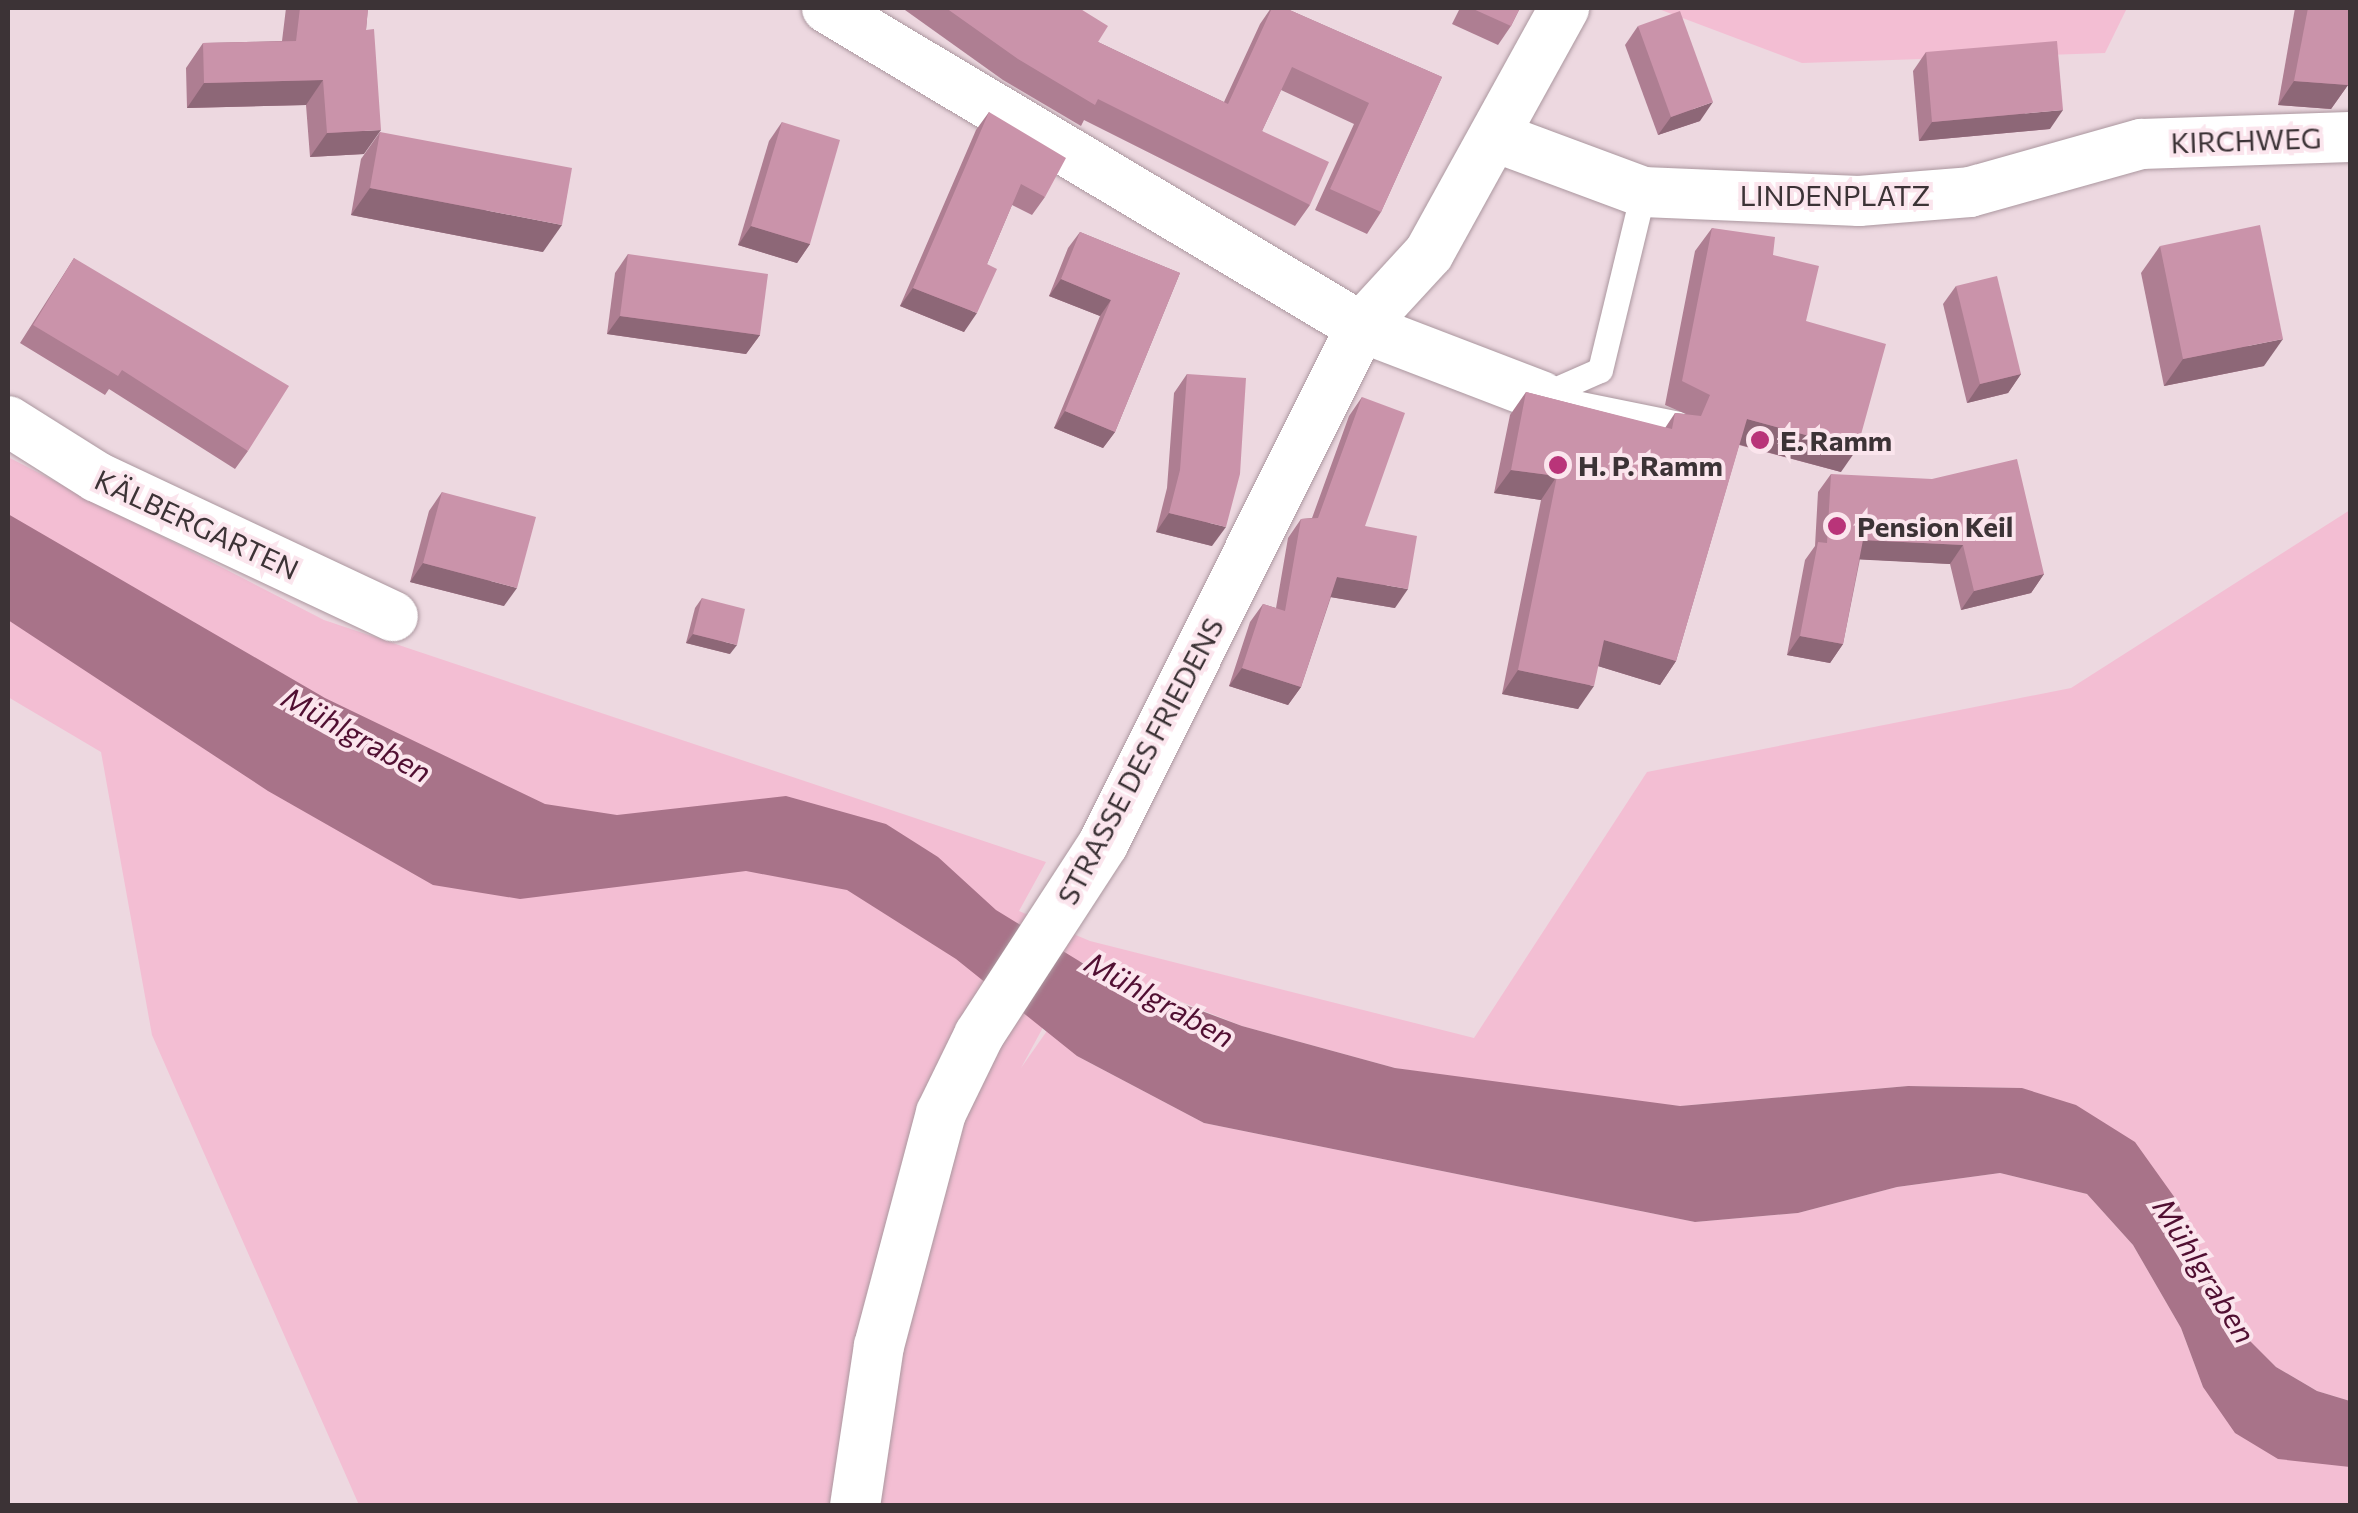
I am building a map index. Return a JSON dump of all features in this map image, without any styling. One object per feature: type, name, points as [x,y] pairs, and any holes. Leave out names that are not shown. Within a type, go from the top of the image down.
[{"type":"street","points":[[827,8],[1360,327],[1541,396]]},
{"type":"street","name":"STRASSE DES FRIEDENS","points":[[855,1506],[879,1346],[941,1114],[979,1036],[1103,844],[1360,327],[1429,253],[1498,138],[1564,8]]},
{"type":"street","name":"KIRCHWEG","points":[[2141,144],[2350,136]]},
{"type":"street","name":"LINDENPLATZ","points":[[1498,138],[1643,192],[1859,200],[1970,192],[2141,144]]},
{"type":"street","name":"KÄLBERGARTEN","points":[[8,421],[96,478],[392,616]]},
{"type":"lane","points":[[1541,396],[1600,370],[1643,192]]},
{"type":"lane","points":[[1541,396],[1678,424]]},
{"type":"shaded area","points":[[1656,8],[2127,8],[2105,53],[1802,63]]},
{"type":"shaded area","points":[[8,457],[324,620],[1046,862],[1019,911],[1090,941],[1474,1038],[1647,772],[2071,688],[2350,510],[2350,1401],[2317,1391],[2276,1367],[2236,1328],[2175,1198],[2022,1088],[1908,1086],[1680,1106],[1555,1094],[1395,1068],[1242,1026],[1079,961],[1021,1068],[1049,1028],[1077,1056],[1204,1123],[1695,1222],[1798,1213],[1897,1187],[2000,1173],[2087,1194],[2133,1245],[2181,1328],[2203,1387],[2350,1467],[2350,1505],[359,1505],[152,1035],[101,752],[8,697]]},
{"type":"water","name":"Mühlgraben","points":[[8,514],[325,698],[545,804],[617,815],[786,796],[886,824],[938,857],[996,910],[1097,972],[1242,1026],[1395,1068],[1680,1106],[1908,1086],[2022,1088],[2076,1105],[2135,1142],[2175,1198],[2237,1328],[2276,1367],[2317,1391],[2350,1401],[2350,1467],[2278,1459],[2235,1433],[2203,1387],[2181,1328],[2133,1245],[2087,1194],[2000,1173],[1897,1187],[1798,1213],[1695,1222],[1204,1123],[1077,1056],[956,959],[847,890],[746,871],[520,899],[433,885],[268,791],[8,620]]},
{"type":"building","points":[[300,8],[368,8],[366,30],[374,29],[381,130],[327,133],[323,80],[204,83],[203,43],[296,41]]},
{"type":"building","points":[[946,8],[1079,8],[1108,26],[1098,42],[1228,104],[1272,8],[1285,8],[1442,77],[1381,212],[1330,189],[1369,103],[1292,67],[1262,131],[1329,162],[1310,205],[1098,99],[1095,105],[1018,59]]},
{"type":"building","points":[[1471,8],[1520,8],[1511,26]]},
{"type":"building","points":[[2308,8],[2350,8],[2348,85],[2294,81]]},
{"type":"building","points":[[1680,11],[1713,102],[1671,117],[1638,26]]},
{"type":"building","points":[[2057,41],[2063,110],[1932,122],[1926,52]]},
{"type":"building","points":[[989,112],[1066,158],[1045,197],[1021,184],[987,264],[997,269],[977,313],[913,288]]},
{"type":"building","points":[[782,122],[840,140],[810,244],[751,226]]},
{"type":"building","points":[[380,132],[572,168],[562,225],[370,188]]},
{"type":"building","points":[[2260,225],[2283,339],[2183,359],[2160,246]]},
{"type":"building","points":[[1712,228],[1775,237],[1773,255],[1819,266],[1806,321],[1886,344],[1857,449],[1747,419],[1676,661],[1604,640],[1594,686],[1518,670],[1557,476],[1511,470],[1526,392],[1672,429],[1675,413],[1701,416],[1710,395],[1682,381]]},
{"type":"building","points":[[1080,232],[1180,273],[1115,432],[1065,411],[1111,300],[1061,279]]},
{"type":"building","points":[[628,254],[768,274],[760,335],[620,316]]},
{"type":"building","points":[[74,258],[289,386],[248,451],[122,370],[118,376],[33,325]]},
{"type":"building","points":[[1997,276],[2021,374],[1980,384],[1956,286]]},
{"type":"building","points":[[1187,374],[1246,378],[1240,474],[1226,527],[1169,513],[1180,470]]},
{"type":"building","points":[[1362,397],[1405,413],[1365,526],[1417,536],[1408,589],[1337,577],[1301,687],[1242,668],[1263,604],[1285,611],[1301,519],[1318,518]]},
{"type":"building","points":[[2017,459],[2044,574],[1974,591],[1963,545],[1863,540],[1843,644],[1800,636],[1818,542],[1827,543],[1831,474],[1932,479]]},
{"type":"building","points":[[442,492],[536,517],[517,588],[423,563]]},
{"type":"building","points":[[702,598],[745,609],[737,645],[693,634]]},
{"type":"place","name":"E. Ramm","points":[[1760,440]]},
{"type":"place","name":"H. P. Ramm","points":[[1558,465]]},
{"type":"place","name":"Pension Keil","points":[[1837,526]]}]
